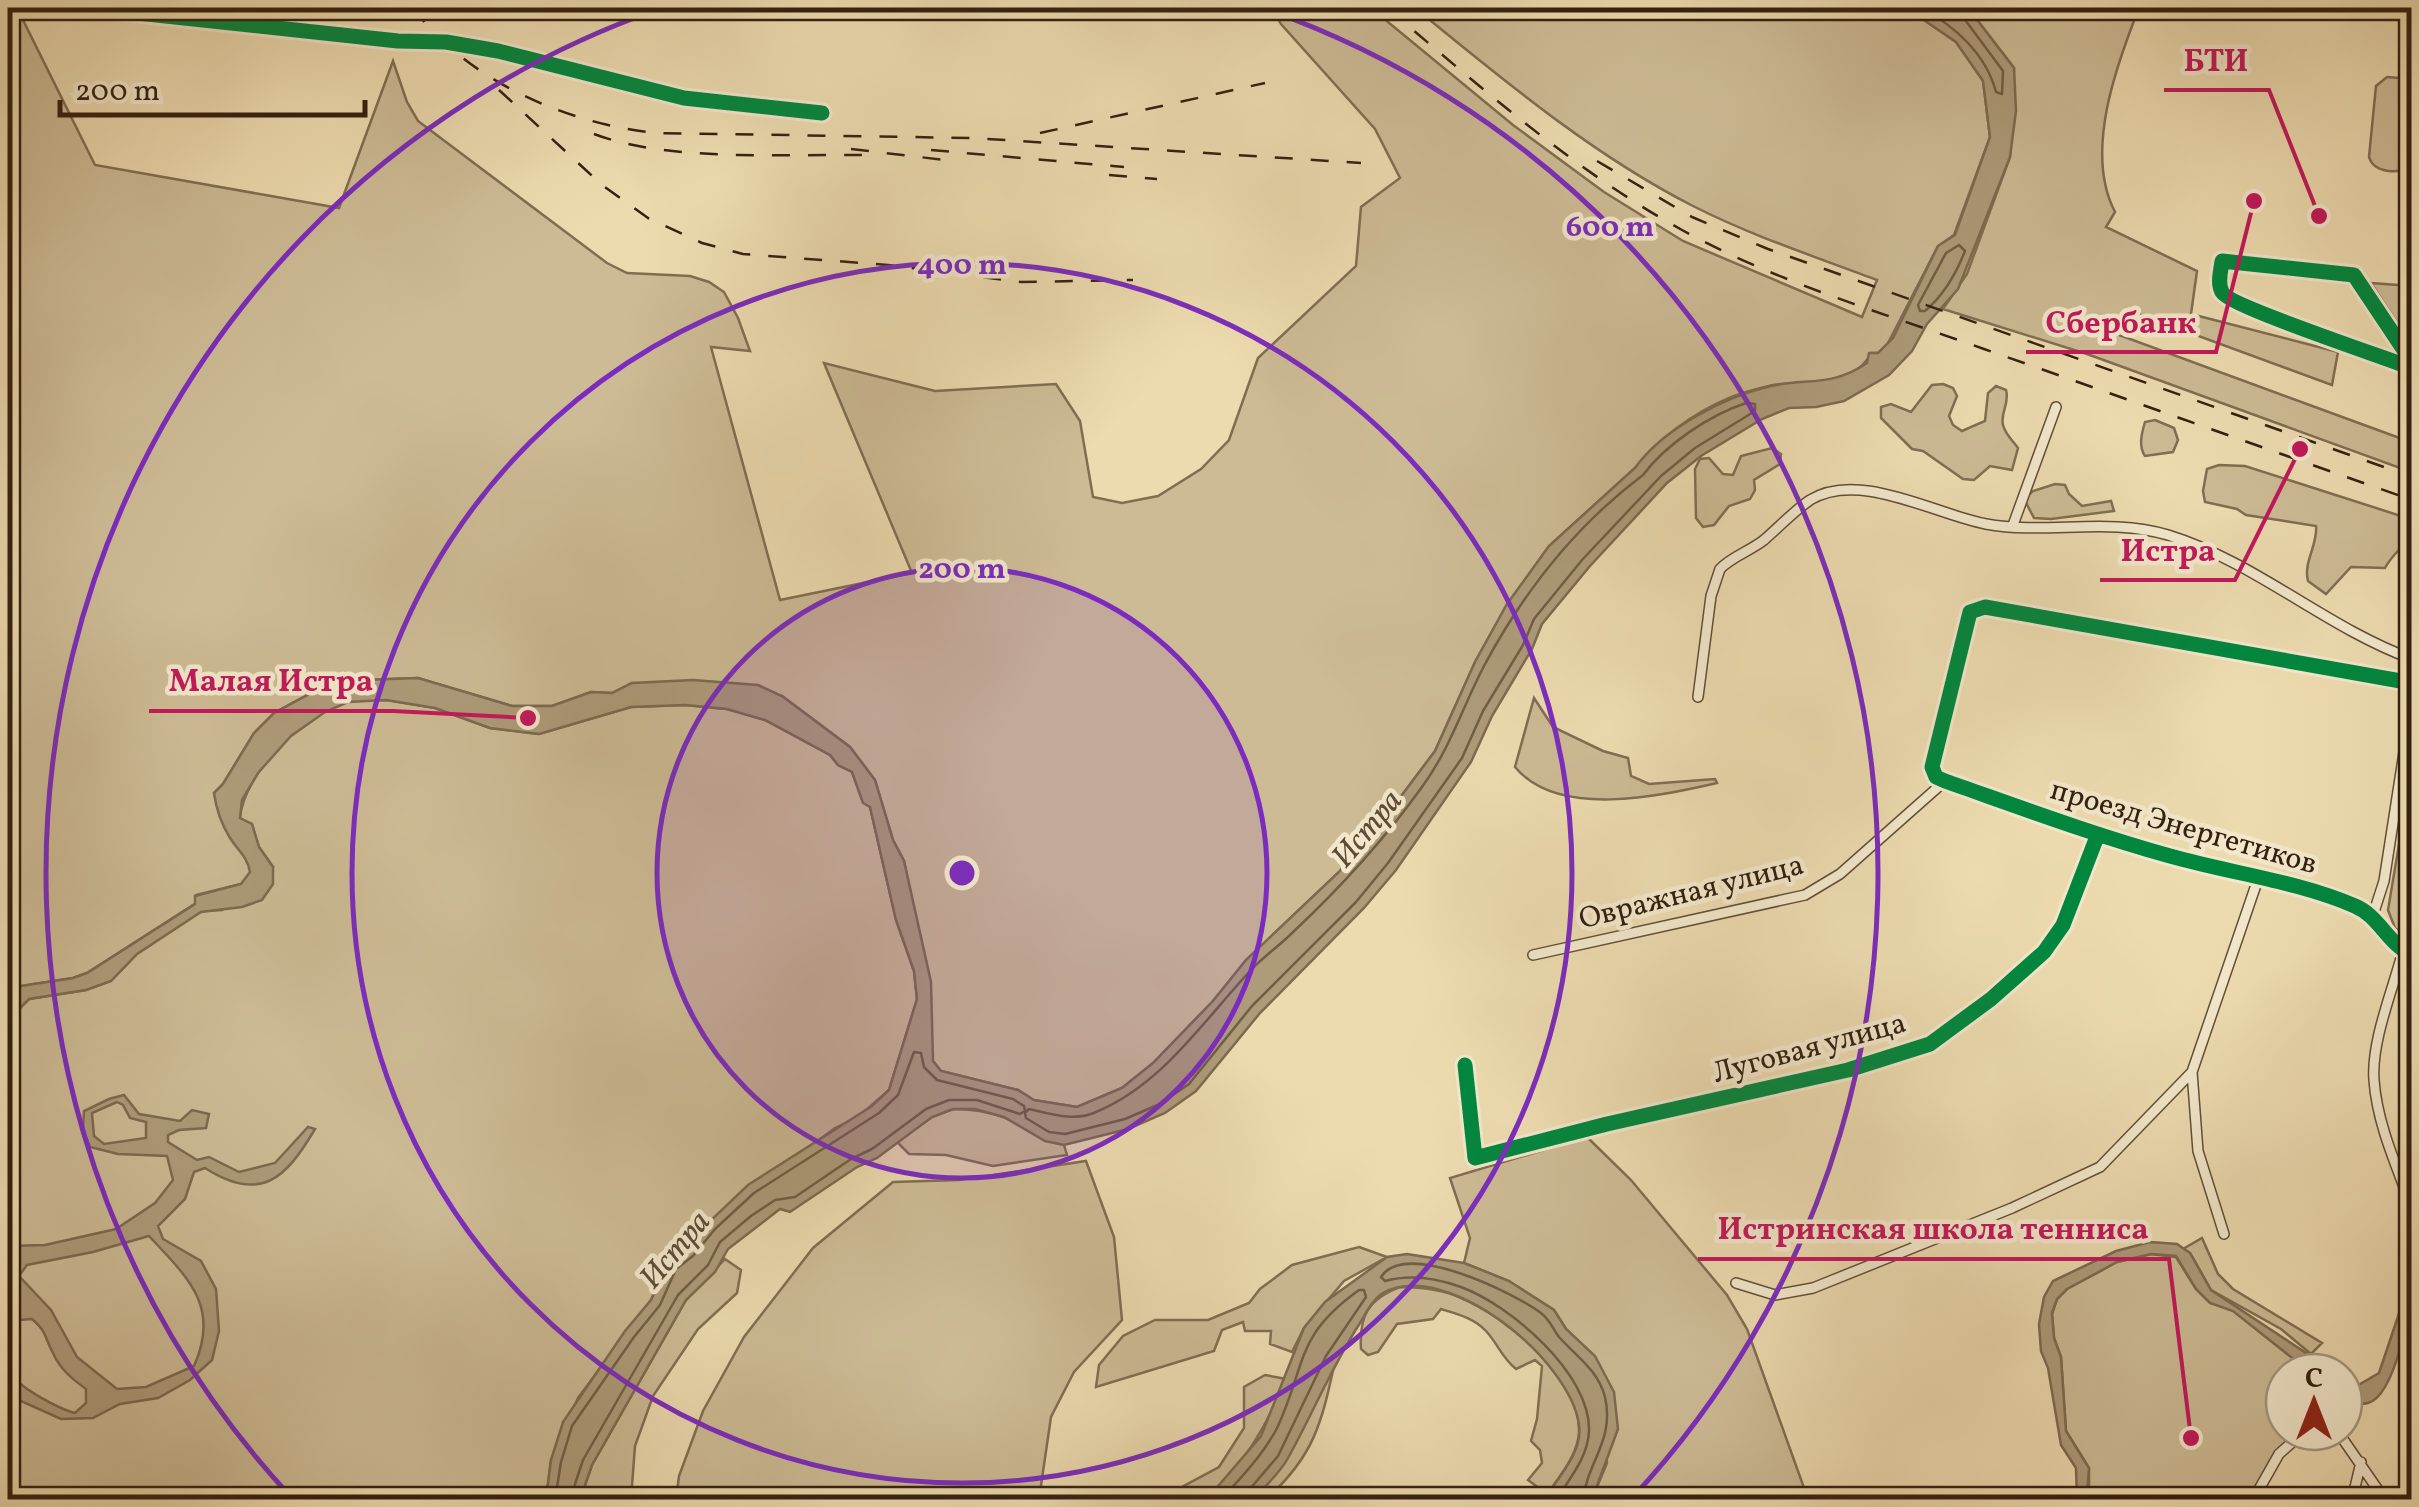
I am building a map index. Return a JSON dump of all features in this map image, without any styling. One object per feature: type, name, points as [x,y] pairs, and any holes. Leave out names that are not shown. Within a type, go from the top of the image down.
[{"type":"street","points":[[90,8],[380,39],[446,42],[498,51],[684,98],[822,114]]},
{"type":"street","points":[[2222,261],[2354,275],[2412,365],[2244,308],[2223,295],[2222,261]]},
{"type":"street","points":[[2014,526],[2056,407]]},
{"type":"street","points":[[1698,697],[1711,596],[1720,568],[1749,552],[1812,499],[1850,487],[1991,525],[2130,526],[2170,536],[2264,577],[2370,642],[2409,658],[2412,674]]},
{"type":"street","name":"проезд Энергетиков","points":[[2407,953],[2372,915],[2338,899],[2098,834],[1945,781],[1936,777],[1932,766],[1970,612],[1985,607],[2412,683]]},
{"type":"street","points":[[2372,915],[2384,881],[2412,700]]},
{"type":"street","name":"Овражная улица","points":[[1533,956],[1804,895],[1840,874],[1945,781]]},
{"type":"street","name":"Луговая улица","points":[[1464,1065],[1475,1158],[1848,1070],[1930,1044],[1991,999],[2044,952],[2063,925],[2098,834]]},
{"type":"street","points":[[2224,1234],[2198,1152],[2192,1072],[2258,878]]},
{"type":"street","points":[[2407,953],[2376,1049],[2374,1078],[2384,1130],[2412,1208]]},
{"type":"street","points":[[1736,1283],[1775,1296],[1813,1288],[2048,1192],[2100,1167],[2192,1072]]},
{"type":"street","points":[[2407,1232],[2412,1217]]},
{"type":"street","points":[[2253,1500],[2282,1452]]},
{"type":"street","points":[[2354,1452],[2385,1500]]},
{"type":"street","points":[[2352,1500],[2362,1462]]},
{"type":"shaded area","points":[[1272,8],[1371,8],[1513,125],[1604,192],[1683,241],[1862,317],[1877,280],[1738,227],[1656,186],[1551,116],[1420,12],[1422,8],[1896,8],[1921,18],[1956,42],[1983,80],[1990,137],[1954,235],[1938,246],[1886,347],[1871,353],[1853,372],[1841,377],[1768,386],[1703,411],[1665,437],[1549,546],[1507,605],[1475,662],[1435,751],[1387,815],[1339,872],[1246,960],[1153,1063],[1122,1088],[1077,1107],[1033,1100],[1018,1090],[941,1071],[933,1061],[919,934],[904,861],[893,840],[875,780],[850,747],[782,696],[632,683],[612,693],[591,692],[552,706],[512,706],[418,678],[333,681],[274,713],[254,733],[214,793],[231,839],[248,857],[251,872],[241,884],[196,895],[196,903],[87,973],[8,988],[8,11],[20,14],[95,165],[339,208],[393,61],[418,121],[607,263],[627,273],[690,276],[724,292],[750,351],[711,347],[780,600],[912,573],[824,363],[935,391],[1056,384],[1080,421],[1093,497],[1122,503],[1158,496],[1201,469],[1229,440],[1258,358],[1356,266],[1361,207],[1400,178],[1375,129],[1281,24]]},
{"type":"shaded area","points":[[1968,8],[2139,8],[2107,110],[2102,163],[2115,212],[2106,227],[2197,271],[2191,314],[2338,352],[2332,385],[2128,310],[2119,335],[2405,440],[2411,450],[2411,472],[2087,354],[1943,309],[1967,274],[2010,157],[2014,68]]},
{"type":"shaded area","points":[[2387,77],[2411,79],[2411,168],[2400,171],[2376,167],[2369,157],[2376,86]]},
{"type":"shaded area","points":[[2371,283],[2411,286],[2411,326],[2402,330]]},
{"type":"shaded area","points":[[1932,385],[1953,388],[1957,396],[1949,416],[1962,431],[1985,421],[1988,393],[1996,386],[2006,390],[2003,425],[2018,448],[2012,470],[1990,466],[1974,480],[1963,479],[1923,451],[1912,449],[1881,418],[1881,407],[1891,404],[1911,412]]},
{"type":"shaded area","points":[[2155,420],[2174,428],[2178,440],[2173,452],[2145,456],[2141,443],[2145,422]]},
{"type":"shaded area","points":[[1772,448],[1781,454],[1780,464],[1754,480],[1755,490],[1750,499],[1729,506],[1714,525],[1703,527],[1696,518],[1695,469],[1700,459],[1709,458],[1723,474],[1733,475],[1741,456]]},
{"type":"shaded area","points":[[2219,465],[2245,466],[2398,515],[2411,532],[2385,568],[2351,567],[2326,594],[2308,581],[2307,567],[2316,526],[2246,515],[2205,502],[2207,469]]},
{"type":"shaded area","points":[[2065,485],[2082,506],[2111,501],[2114,511],[2034,518],[2024,499],[2033,491]]},
{"type":"shaded area","points":[[1534,698],[1553,727],[1603,751],[1628,758],[1631,776],[1649,784],[1715,779],[1717,783],[1611,799],[1557,793],[1534,783],[1515,767]]},
{"type":"shaded area","points":[[386,700],[435,708],[490,728],[539,734],[631,707],[685,705],[727,709],[765,720],[830,755],[838,765],[852,772],[863,802],[870,807],[896,920],[914,971],[917,999],[889,1090],[857,1118],[835,1128],[708,1223],[687,1249],[667,1264],[651,1300],[578,1398],[551,1460],[546,1499],[8,1500],[8,1011],[19,1009],[29,999],[86,990],[111,981],[137,954],[201,911],[222,910],[273,867],[259,847],[252,825],[240,818],[252,782],[264,764],[295,732],[330,708],[352,701]]},
{"type":"shaded area","points":[[2402,826],[2411,827],[2404,884],[2411,915],[2411,940],[2395,928],[2388,910]]},
{"type":"shaded area","points":[[953,1109],[1003,1117],[1064,1145],[1067,1155],[993,1166],[946,1155],[909,1154],[897,1142],[932,1117]]},
{"type":"shaded area","points":[[1587,1137],[1631,1180],[1727,1295],[1747,1329],[1808,1499],[1592,1499],[1607,1463],[1595,1357],[1566,1329],[1554,1310],[1509,1281],[1464,1263],[1470,1238],[1450,1178]]},
{"type":"shaded area","points":[[1086,1161],[1114,1237],[1122,1320],[1074,1372],[1051,1417],[1039,1499],[676,1499],[679,1476],[703,1411],[744,1337],[813,1248],[893,1182],[959,1180]]},
{"type":"shaded area","points":[[2202,1238],[2218,1274],[2233,1289],[2322,1343],[2309,1352],[2281,1329],[2211,1290],[2190,1253],[2183,1249]]},
{"type":"shaded area","points":[[1359,1247],[1387,1257],[1344,1281],[1304,1328],[1292,1352],[1270,1344],[1271,1331],[1245,1331],[1243,1322],[1222,1330],[1214,1351],[1096,1387],[1099,1365],[1123,1336],[1155,1320],[1208,1320],[1249,1303],[1260,1289],[1292,1265]]},
{"type":"shaded area","points":[[2151,1254],[2176,1257],[2210,1303],[2233,1310],[2285,1352],[2264,1352],[2264,1452],[2279,1452],[2250,1499],[2089,1499],[2089,1468],[2066,1431],[2061,1357],[2052,1314],[2057,1299],[2067,1289],[2117,1262]]},
{"type":"shaded area","points":[[725,1259],[741,1270],[737,1293],[698,1329],[653,1396],[635,1446],[631,1499],[585,1500],[592,1465],[686,1300]]},
{"type":"shaded area","points":[[1400,1287],[1446,1292],[1479,1307],[1519,1334],[1554,1370],[1568,1391],[1579,1432],[1571,1458],[1544,1499],[1539,1488],[1528,1480],[1542,1463],[1540,1450],[1531,1441],[1542,1366],[1535,1360],[1516,1369],[1481,1327],[1441,1309],[1433,1319],[1397,1324],[1378,1352],[1368,1355],[1361,1349],[1364,1318],[1373,1303]]},
{"type":"shaded area","points":[[1335,1361],[1320,1420],[1305,1453],[1266,1499],[1254,1500]]},
{"type":"shaded area","points":[[1265,1375],[1286,1379],[1271,1413],[1232,1473],[1207,1500],[1165,1500],[1167,1495],[1219,1467],[1244,1428],[1244,1387]]},
{"type":"water","points":[[1896,8],[1968,8],[2014,68],[2016,111],[2010,157],[1958,289],[1927,324],[1912,351],[1889,375],[1844,401],[1789,408],[1762,419],[1701,456],[1667,483],[1542,624],[1471,762],[1396,870],[1260,1013],[1196,1091],[1165,1113],[1128,1129],[1064,1145],[1045,1141],[1004,1117],[975,1109],[953,1109],[932,1117],[877,1158],[790,1212],[780,1209],[728,1249],[715,1272],[686,1300],[592,1465],[585,1499],[546,1499],[551,1460],[563,1422],[651,1300],[670,1260],[687,1249],[748,1185],[872,1106],[889,1090],[917,999],[914,971],[896,920],[870,807],[863,803],[852,772],[838,765],[830,755],[765,720],[727,709],[685,705],[631,707],[539,734],[490,728],[435,708],[386,700],[348,702],[325,712],[291,736],[258,773],[242,800],[240,818],[252,824],[259,847],[273,867],[273,884],[262,900],[242,907],[201,912],[137,954],[111,981],[86,990],[29,999],[19,1009],[8,1011],[8,988],[87,973],[195,904],[195,896],[241,884],[250,872],[249,867],[224,828],[214,793],[254,733],[274,713],[334,681],[418,678],[512,706],[552,706],[591,692],[612,693],[632,683],[693,680],[758,685],[782,696],[850,747],[875,780],[893,840],[904,861],[931,982],[933,1061],[941,1071],[1018,1090],[1034,1100],[1077,1107],[1122,1088],[1153,1063],[1246,960],[1339,872],[1387,815],[1435,751],[1475,662],[1507,604],[1549,546],[1647,453],[1697,416],[1753,391],[1842,376],[1867,363],[1869,353],[1878,353],[1893,338],[1938,246],[1955,235],[1990,137],[1983,81],[1956,42],[1921,18]]},
{"type":"water","points":[[124,1095],[139,1114],[180,1121],[192,1110],[209,1114],[206,1128],[179,1130],[168,1135],[168,1142],[197,1160],[209,1157],[239,1172],[275,1163],[308,1127],[315,1129],[293,1161],[270,1180],[242,1184],[205,1168],[194,1172],[185,1199],[158,1226],[163,1239],[201,1261],[216,1289],[219,1331],[212,1360],[190,1380],[158,1398],[120,1404],[93,1418],[61,1419],[14,1398],[8,1391],[8,1352],[11,1373],[32,1392],[75,1413],[86,1403],[86,1389],[63,1369],[43,1331],[32,1319],[19,1320],[12,1331],[13,1345],[8,1349],[8,1246],[45,1245],[116,1229],[155,1203],[173,1180],[167,1156],[118,1154],[90,1147],[83,1130],[84,1111]],"holes":[[[117,1102],[130,1118],[146,1122],[146,1138],[104,1144],[94,1136],[92,1113]],[[149,1236],[196,1294],[204,1326],[201,1345],[194,1366],[146,1387],[117,1389],[77,1357],[51,1310],[19,1276],[27,1265]]]},
{"type":"water","points":[[2150,1242],[2177,1244],[2190,1253],[2211,1290],[2304,1352],[2285,1352],[2233,1311],[2210,1303],[2196,1289],[2176,1256],[2151,1254],[2117,1262],[2067,1289],[2057,1299],[2052,1313],[2054,1338],[2061,1357],[2066,1431],[2089,1468],[2090,1499],[2077,1499],[2076,1468],[2061,1445],[2039,1324],[2044,1297],[2053,1281],[2116,1251]]},
{"type":"water","points":[[1407,1254],[1464,1263],[1509,1281],[1554,1310],[1566,1329],[1595,1356],[1614,1392],[1618,1429],[1592,1499],[1544,1499],[1568,1464],[1579,1435],[1571,1400],[1554,1372],[1531,1346],[1471,1303],[1440,1290],[1410,1286],[1383,1293],[1373,1302],[1340,1356],[1285,1464],[1254,1499],[1207,1499],[1261,1436],[1304,1328],[1325,1302],[1387,1257]]},
{"type":"water","points":[[2411,1278],[2409,1307],[2394,1367],[2378,1396],[2364,1403],[2364,1382],[2379,1373]]},
{"type":"railway","points":[[413,8],[462,57],[522,95],[554,109],[621,128],[655,133],[973,138],[1361,163]]},
{"type":"railway","points":[[1387,8],[1493,97],[1603,181],[1718,249],[1830,296],[2412,500]]},
{"type":"railway","points":[[1040,133],[1265,83]]},
{"type":"railway","points":[[499,90],[602,185],[648,218],[702,243],[743,254],[888,265],[1021,282],[1133,280]]},
{"type":"railway","points":[[594,134],[623,143],[690,153],[863,155]]},
{"type":"railway","points":[[851,149],[945,160]]},
{"type":"railway","points":[[931,150],[1124,167]]},
{"type":"railway","points":[[1597,161],[1692,217],[1768,249],[2412,477]]},
{"type":"railway","points":[[1109,175],[1157,179]]},
{"type":"cycle path","points":[[91,8],[398,41],[446,42],[498,51],[684,98],[822,113]]},
{"type":"cycle path","points":[[2412,362],[2354,275],[2222,261],[2221,288],[2231,299],[2412,368]]},
{"type":"cycle path","points":[[2412,683],[1985,607],[1970,612],[1932,767],[1936,777],[1945,781],[2085,830],[2170,856],[2310,890],[2355,906],[2412,955]]},
{"type":"cycle path","points":[[1465,1065],[1475,1158],[1848,1070],[1930,1044],[1991,999],[2044,952],[2063,925],[2098,834]]},
{"type":"place","name":"Сбербанк","points":[[2254,201]]},
{"type":"place","name":"БТИ","points":[[2319,216]]},
{"type":"place","name":"Истра","points":[[2300,449]]},
{"type":"place","name":"Малая Истра","points":[[528,718]]},
{"type":"place","name":"Истринская школа тенниса","points":[[2191,1438]]}]
